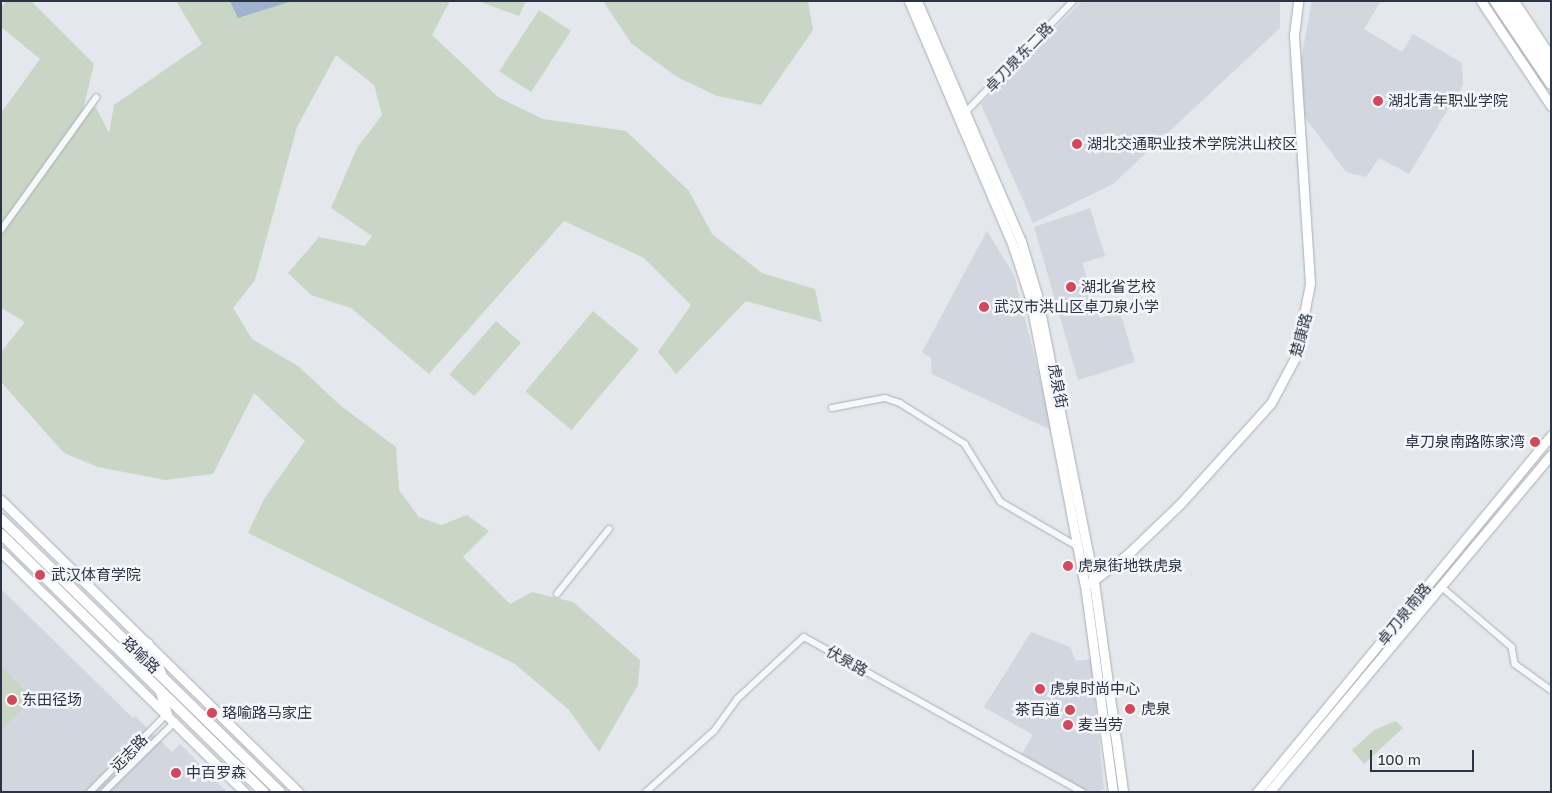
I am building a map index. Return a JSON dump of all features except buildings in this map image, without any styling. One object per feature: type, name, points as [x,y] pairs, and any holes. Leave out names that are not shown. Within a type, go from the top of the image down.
[{"type":"highway","points":[[1495,1],[1551,84]]},
{"type":"highway","points":[[1504,1],[1551,71]]},
{"type":"highway","name":"珞喻路","points":[[1,519],[280,792]]},
{"type":"highway","name":"珞喻路","points":[[1,534],[264,792]]},
{"type":"highway","points":[[148,644],[164,678]]},
{"type":"highway","points":[[160,691],[171,718]]},
{"type":"main road","name":"虎泉街","points":[[909,1],[1013,246],[1030,298],[1062,445],[1077,546],[1090,583],[1113,792]]},
{"type":"main road","name":"虎泉街","points":[[917,1],[1021,241],[1037,295],[1055,366],[1123,792]]},
{"type":"main road","name":"楚康路","points":[[1090,583],[1180,504],[1259,417],[1281,387],[1296,356],[1310,283],[1294,42],[1298,1]]},
{"type":"main road","points":[[1481,1],[1551,106]]},
{"type":"main road","points":[[1514,1],[1551,57]]},
{"type":"main road","name":"卓刀泉南路","points":[[1258,792],[1551,435]]},
{"type":"main road","name":"卓刀泉南路","points":[[1269,792],[1442,587],[1551,454]]},
{"type":"main road","points":[[1,500],[298,792]]},
{"type":"main road","points":[[1,552],[244,792]]},
{"type":"street","name":"卓刀泉东二路","points":[[965,113],[1073,1]]},
{"type":"street","points":[[1,230],[96,98]]},
{"type":"street","points":[[832,408],[886,398],[900,403],[966,444],[1001,502],[1077,546]]},
{"type":"street","points":[[557,594],[609,529]]},
{"type":"street","points":[[1442,587],[1512,647],[1515,664],[1551,690]]},
{"type":"street","name":"伏泉路","points":[[646,792],[714,731],[737,699],[804,637],[1083,792]]},
{"type":"street","name":"远志路","points":[[90,792],[171,718]]},
{"type":"street","name":"远志路","points":[[104,792],[171,718]]},
{"type":"shaded area","name":"湖北交通职业技术学院洪山校区","points":[[1082,1],[1280,1],[1280,28],[1113,184],[1033,223],[981,104]]},
{"type":"shaded area","name":"湖北青年职业学院","points":[[1312,1],[1381,1],[1364,29],[1402,52],[1413,34],[1462,63],[1463,85],[1409,174],[1379,158],[1366,177],[1346,172],[1304,116],[1301,60]]},
{"type":"shaded area","name":"湖北省艺校","points":[[1090,208],[1105,256],[1082,263],[1100,318],[1120,312],[1135,362],[1078,380],[1034,227]]},
{"type":"shaded area","name":"武汉市洪山区卓刀泉小学","points":[[987,231],[1014,275],[1053,431],[932,374],[931,358],[922,352]]},
{"type":"shaded area","name":"武汉体育学院","points":[[1,589],[133,718],[135,716],[172,752],[180,744],[227,792],[1,792]]},
{"type":"shaded area","points":[[1031,632],[1070,647],[1076,661],[1091,659],[1104,789],[1099,792],[1089,792],[1022,754],[1033,735],[984,707]]},
{"type":"green space","points":[[6,1],[31,1],[94,64],[83,110],[96,107],[109,133],[114,105],[202,44],[176,1],[450,1],[432,35],[498,97],[543,119],[626,131],[689,191],[712,234],[762,273],[815,289],[822,322],[746,301],[676,374],[658,352],[691,305],[644,258],[564,221],[429,374],[351,308],[311,295],[288,273],[319,237],[365,246],[372,236],[331,208],[357,148],[382,115],[374,85],[336,55],[297,127],[255,280],[233,308],[252,339],[298,366],[341,406],[396,447],[399,490],[419,517],[441,525],[467,515],[489,531],[463,557],[510,604],[532,592],[573,602],[640,660],[638,685],[599,752],[569,710],[515,664],[248,533],[264,499],[305,441],[254,393],[213,474],[165,480],[98,467],[64,453],[1,382],[1,352],[25,322],[1,308],[1,113],[40,59],[1,27],[1,8]]},
{"type":"green space","points":[[478,1],[526,1],[519,16]]},
{"type":"green space","points":[[603,1],[808,1],[813,30],[761,105],[717,96],[677,77],[632,44]]},
{"type":"green space","points":[[539,10],[571,31],[531,92],[499,71]]},
{"type":"green space","points":[[593,311],[639,350],[571,430],[526,391]]},
{"type":"green space","points":[[496,321],[521,343],[474,396],[449,375]]},
{"type":"green space","name":"东田径场","points":[[1,666],[25,690],[19,696],[27,704],[1,730]]},
{"type":"green space","points":[[1396,721],[1403,728],[1364,764],[1352,750],[1374,730]]},
{"type":"water","points":[[230,1],[292,1],[238,18]]},
{"type":"place","name":"湖北青年职业学院","points":[[1378,101]]},
{"type":"place","name":"湖北交通职业技术学院洪山校区","points":[[1077,144]]},
{"type":"place","name":"湖北省艺校","points":[[1071,287]]},
{"type":"place","name":"武汉市洪山区卓刀泉小学","points":[[984,307]]},
{"type":"place","name":"卓刀泉南路陈家湾","points":[[1535,442]]},
{"type":"place","name":"虎泉街地铁虎泉","points":[[1068,566]]},
{"type":"place","name":"武汉体育学院","points":[[40,575]]},
{"type":"place","name":"虎泉时尚中心","points":[[1040,689]]},
{"type":"place","name":"东田径场","points":[[12,700]]},
{"type":"place","name":"虎泉","points":[[1130,709]]},
{"type":"place","name":"茶百道","points":[[1070,710]]},
{"type":"place","name":"珞喻路马家庄","points":[[212,713]]},
{"type":"place","name":"麦当劳","points":[[1068,725]]},
{"type":"place","name":"中百罗森","points":[[176,773]]}]
